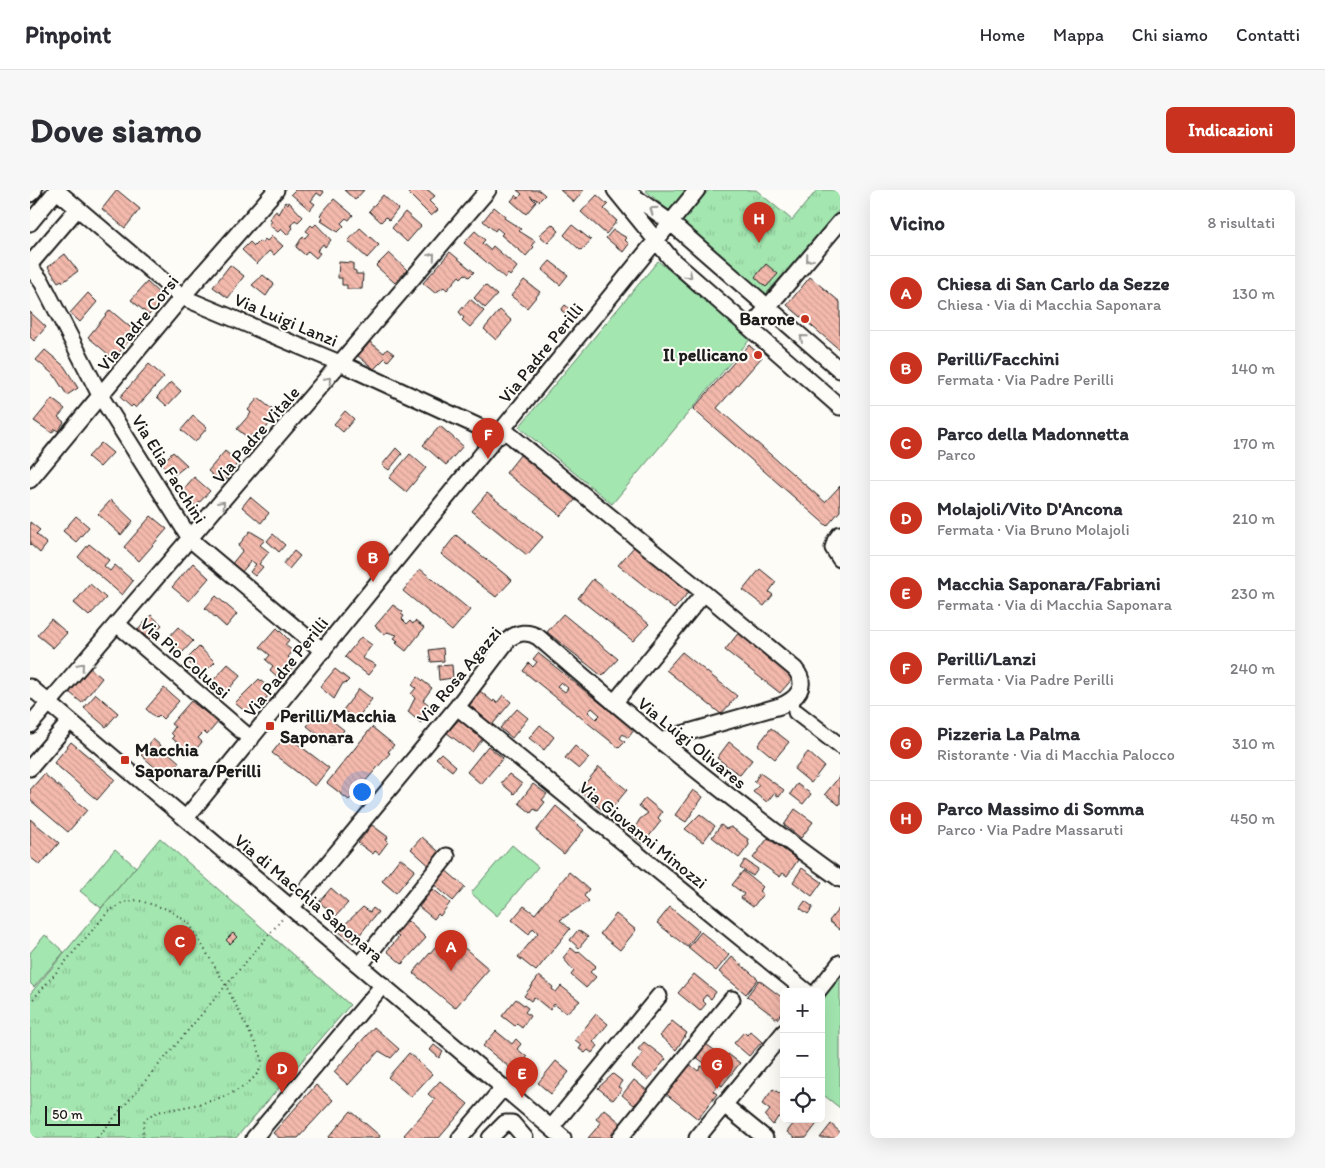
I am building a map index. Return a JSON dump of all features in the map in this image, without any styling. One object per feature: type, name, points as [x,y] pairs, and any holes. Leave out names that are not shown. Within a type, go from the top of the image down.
[{"type":"street","points":[[30,194],[34,190]]},
{"type":"street","points":[[30,223],[56,190]]},
{"type":"street","name":"Via Luigi Lanzi","points":[[56,190],[182,297],[501,433],[704,593],[799,674],[802,685],[797,696],[785,704],[668,738]]},
{"type":"street","name":"Via Padre Corsi","points":[[30,480],[101,397],[182,297],[276,190]]},
{"type":"street","name":"Via Padre Vitale","points":[[30,727],[342,364],[488,190]]},
{"type":"street","points":[[615,190],[654,241],[677,264],[840,407]]},
{"type":"street","points":[[625,190],[670,222],[840,370]]},
{"type":"street","name":"Via Padre Perilli","points":[[186,818],[697,190]]},
{"type":"street","points":[[30,266],[77,209]]},
{"type":"street","points":[[750,328],[840,222]]},
{"type":"street","name":"Via Elia Facchini","points":[[30,266],[40,280],[101,397],[191,540],[323,651]]},
{"type":"street","points":[[840,534],[833,548],[840,559]]},
{"type":"street","points":[[614,703],[704,593]]},
{"type":"street","name":"Via Pio Colussi","points":[[117,624],[251,739]]},
{"type":"street","name":"Via Luigi Olivares","points":[[524,633],[538,637],[614,703],[762,823],[840,879]]},
{"type":"street","name":"Via Rosa Agazzi","points":[[292,908],[457,707],[508,640],[524,633]]},
{"type":"street","name":"Via di Macchia Saponara","points":[[30,687],[360,965],[559,1136]]},
{"type":"street","name":"Via Giovanni Minozzi","points":[[457,707],[801,988]]},
{"type":"street","points":[[796,712],[840,746]]},
{"type":"street","points":[[30,768],[70,721]]},
{"type":"street","points":[[30,727],[46,733],[50,745]]},
{"type":"street","points":[[360,965],[447,856]]},
{"type":"street","points":[[820,988],[840,963]]},
{"type":"street","points":[[254,1138],[383,985]]},
{"type":"street","points":[[559,1136],[659,996]]},
{"type":"street","points":[[620,1138],[732,999]]},
{"type":"street","points":[[697,1138],[783,1033]]},
{"type":"street","points":[[460,1138],[503,1088]]},
{"type":"street","points":[[723,1104],[765,1138]]},
{"type":"street","points":[[490,1138],[505,1122],[512,1123],[525,1138]]},
{"type":"path","points":[[30,1003],[108,912],[122,903],[137,900],[167,909],[189,923],[225,984],[261,1055],[260,1070],[245,1085],[218,1098],[152,1115],[144,1124],[143,1138]]},
{"type":"path","points":[[98,1138],[225,984],[292,908]]},
{"type":"green space","points":[[645,190],[689,190],[670,212]]},
{"type":"green space","points":[[709,190],[756,190],[792,220],[817,190],[840,190],[840,209],[766,294],[681,221]],"holes":[[[766,264],[777,274],[766,287],[755,277]]]},
{"type":"green space","points":[[658,261],[751,338],[612,504],[519,427]]},
{"type":"green space","points":[[160,838],[350,1005],[236,1138],[30,1138],[30,994]]},
{"type":"green space","points":[[512,845],[538,867],[497,916],[471,893]]},
{"type":"green space","points":[[115,849],[136,867],[101,908],[80,891]]},
{"type":"green space","points":[[45,935],[64,952],[34,987],[30,983],[30,953]]},
{"type":"green space","points":[[840,963],[840,1108],[825,1096],[824,988]]},
{"type":"building","points":[[117,190],[140,209],[125,228],[102,209]]},
{"type":"building","points":[[295,190],[321,190],[324,192],[321,196],[317,193],[311,201],[315,204],[310,210],[291,194]]},
{"type":"building","points":[[344,190],[364,190],[355,200]]},
{"type":"building","points":[[411,190],[428,190],[435,196],[429,201],[438,210],[431,216],[408,193]]},
{"type":"building","points":[[517,190],[539,190],[545,195],[539,201],[530,196],[536,202],[526,214],[511,201],[516,195],[518,198],[522,194]]},
{"type":"building","points":[[560,190],[583,190],[583,191],[574,202]]},
{"type":"building","points":[[383,195],[398,209],[389,220],[386,217],[381,222],[369,211]]},
{"type":"building","points":[[597,195],[608,205],[604,209],[617,221],[606,234],[581,212]]},
{"type":"building","points":[[334,199],[353,215],[349,220],[346,218],[341,223],[344,226],[338,232],[321,221],[323,218],[320,215]]},
{"type":"building","points":[[285,202],[288,204],[289,202],[303,217],[298,222],[295,220],[291,225],[293,228],[287,235],[281,229],[278,232],[269,225],[272,221],[269,219],[276,211],[278,214]]},
{"type":"building","points":[[494,207],[505,216],[504,218],[521,229],[519,231],[535,241],[532,245],[534,247],[526,256],[501,235],[503,233],[497,228],[495,231],[483,221]]},
{"type":"building","points":[[405,212],[421,226],[407,242],[392,228]]},
{"type":"building","points":[[316,224],[331,240],[325,247],[323,244],[317,251],[320,253],[316,258],[308,251],[305,255],[296,247],[303,236],[305,238],[309,233],[306,231],[311,225],[313,227]]},
{"type":"building","points":[[552,224],[559,231],[548,243],[539,235]]},
{"type":"building","points":[[572,225],[591,240],[583,249],[580,250],[564,235]]},
{"type":"building","points":[[360,228],[379,245],[367,258],[348,241]]},
{"type":"building","points":[[613,230],[627,238],[625,240],[629,244],[623,252],[606,238]]},
{"type":"building","points":[[475,231],[485,240],[482,243],[490,250],[493,246],[517,267],[510,276],[508,274],[505,278],[464,243]]},
{"type":"building","points":[[272,236],[283,246],[274,255],[269,251],[257,264],[242,250],[250,242],[254,246],[259,241],[262,243],[265,239],[267,241]]},
{"type":"building","points":[[450,252],[474,272],[469,277],[465,274],[461,278],[459,276],[447,290],[444,287],[435,293],[423,283]]},
{"type":"building","points":[[389,253],[407,270],[395,283],[376,266]]},
{"type":"building","points":[[65,254],[78,271],[63,282],[62,280],[58,282],[48,267]]},
{"type":"building","points":[[550,261],[568,275],[560,285],[542,270]]},
{"type":"building","points":[[339,262],[353,263],[353,270],[356,271],[356,274],[363,274],[362,289],[347,289],[347,285],[342,285],[342,278],[338,278]]},
{"type":"building","points":[[766,264],[778,274],[766,287],[755,277]]},
{"type":"building","points":[[230,265],[244,276],[228,298],[213,287]]},
{"type":"building","points":[[263,275],[274,284],[266,296],[252,285]]},
{"type":"building","points":[[810,277],[840,302],[840,350],[787,305]]},
{"type":"building","points":[[524,280],[540,292],[527,308],[511,296]]},
{"type":"building","points":[[147,282],[164,298],[149,315],[131,300]]},
{"type":"building","points":[[485,285],[497,295],[485,308],[474,298]]},
{"type":"building","points":[[88,293],[97,302],[80,322],[70,313]]},
{"type":"building","points":[[470,299],[484,311],[470,327],[462,320],[464,318],[459,312]]},
{"type":"building","points":[[565,305],[573,311],[568,316],[561,310]]},
{"type":"building","points":[[110,310],[136,332],[114,359],[88,337]]},
{"type":"building","points":[[500,310],[512,321],[496,340],[484,329]]},
{"type":"building","points":[[30,312],[46,327],[34,341],[30,337]]},
{"type":"building","points":[[370,342],[384,353],[387,349],[394,354],[388,361],[385,358],[374,369],[358,356]]},
{"type":"building","points":[[749,345],[762,357],[717,408],[825,502],[840,486],[840,511],[827,526],[693,409]]},
{"type":"building","points":[[45,350],[64,366],[78,388],[67,395],[54,375],[36,360]]},
{"type":"building","points":[[149,364],[164,377],[136,408],[133,405],[131,407],[120,397]]},
{"type":"building","points":[[171,382],[181,391],[167,406],[157,397]]},
{"type":"building","points":[[258,398],[278,414],[256,440],[251,435],[248,438],[237,429],[251,413],[248,410]]},
{"type":"building","points":[[52,399],[65,409],[58,417],[64,422],[58,431],[55,429],[52,433],[34,421]]},
{"type":"building","points":[[345,411],[354,419],[343,432],[334,424]]},
{"type":"building","points":[[193,416],[207,428],[195,442],[181,430]]},
{"type":"building","points":[[440,426],[463,446],[446,465],[423,445]]},
{"type":"building","points":[[101,443],[113,453],[100,467],[88,457]]},
{"type":"building","points":[[396,448],[402,454],[389,470],[382,465]]},
{"type":"building","points":[[225,451],[238,462],[226,480],[219,474],[216,478],[208,471]]},
{"type":"building","points":[[173,452],[187,465],[173,476],[161,464]]},
{"type":"building","points":[[410,454],[426,468],[406,492],[389,478]]},
{"type":"building","points":[[521,454],[576,499],[561,516],[506,473]]},
{"type":"building","points":[[194,477],[210,491],[196,506],[181,492]]},
{"type":"building","points":[[487,493],[543,537],[527,555],[472,511]]},
{"type":"building","points":[[250,497],[269,513],[261,523],[242,507]]},
{"type":"building","points":[[111,500],[133,521],[121,535],[98,514]]},
{"type":"building","points":[[76,516],[89,527],[76,542],[63,531]]},
{"type":"building","points":[[151,516],[167,529],[139,561],[124,547]]},
{"type":"building","points":[[30,522],[40,530],[36,534],[47,544],[40,553],[30,544]]},
{"type":"building","points":[[250,531],[265,540],[260,545],[269,552],[259,564],[263,567],[255,576],[250,572],[256,564],[251,561],[240,574],[230,566],[243,550],[238,546]]},
{"type":"building","points":[[273,534],[285,545],[279,552],[267,541]]},
{"type":"building","points":[[456,535],[512,580],[496,597],[441,554]]},
{"type":"building","points":[[89,544],[109,560],[104,566],[110,571],[115,565],[133,581],[122,595],[78,557]]},
{"type":"building","points":[[634,547],[689,592],[674,609],[618,565]]},
{"type":"building","points":[[294,551],[300,556],[289,569],[283,564]]},
{"type":"building","points":[[193,563],[209,578],[189,601],[172,587]]},
{"type":"building","points":[[420,569],[470,610],[452,631],[403,591]]},
{"type":"building","points":[[760,569],[776,582],[769,592],[773,595],[764,606],[743,590]]},
{"type":"building","points":[[593,579],[649,624],[633,641],[578,598]]},
{"type":"building","points":[[90,584],[106,598],[89,616],[74,603]]},
{"type":"building","points":[[216,596],[237,614],[226,627],[205,608]]},
{"type":"building","points":[[393,605],[403,612],[401,614],[404,616],[402,619],[407,624],[410,621],[413,624],[415,621],[424,628],[406,651],[396,643],[398,641],[394,638],[397,635],[387,632],[385,635],[375,626]]},
{"type":"building","points":[[563,614],[618,659],[602,676],[547,632]]},
{"type":"building","points":[[151,615],[162,625],[149,639],[138,630]]},
{"type":"building","points":[[51,619],[67,633],[53,648],[37,635]]},
{"type":"building","points":[[178,627],[193,641],[181,654],[166,640]]},
{"type":"building","points":[[277,628],[289,640],[285,645],[293,651],[288,657],[296,664],[281,680],[270,670],[273,666],[266,660],[270,655],[260,647]]},
{"type":"building","points":[[740,631],[795,676],[780,693],[725,650]]},
{"type":"building","points":[[361,637],[372,645],[362,658],[376,665],[368,675],[345,657]]},
{"type":"building","points":[[199,647],[215,662],[202,675],[186,660]]},
{"type":"building","points":[[443,648],[444,661],[431,662],[429,650]]},
{"type":"building","points":[[682,652],[737,696],[721,714],[666,670]]},
{"type":"building","points":[[538,653],[634,730],[628,738],[623,734],[620,738],[625,742],[619,748],[523,671],[529,663],[533,667],[537,662],[533,659]],"holes":[[[561,682],[568,688],[565,692],[557,686]],[[592,708],[600,715],[596,719],[588,712]]]},
{"type":"building","points":[[228,664],[241,675],[221,698],[208,686]]},
{"type":"building","points":[[452,665],[453,678],[439,680],[438,666]]},
{"type":"building","points":[[89,667],[102,678],[82,703],[68,691]]},
{"type":"building","points":[[335,669],[349,680],[345,684],[343,683],[334,699],[320,687]]},
{"type":"building","points":[[418,677],[432,688],[423,700],[433,708],[421,723],[408,712],[415,698],[411,694],[416,688],[412,685]]},
{"type":"building","points":[[259,679],[270,689],[265,694],[268,696],[263,703],[261,701],[253,710],[251,708],[247,713],[235,703]]},
{"type":"building","points":[[164,688],[179,701],[163,719],[159,715],[156,718],[146,709]]},
{"type":"building","points":[[359,689],[372,699],[356,720],[343,710]]},
{"type":"building","points":[[480,691],[493,702],[494,700],[497,703],[503,695],[511,702],[492,725],[468,704]]},
{"type":"building","points":[[96,694],[118,713],[106,727],[84,708]]},
{"type":"building","points":[[191,701],[218,722],[207,735],[204,732],[198,738],[202,742],[191,755],[172,738],[174,736],[171,733],[175,727],[171,724]]},
{"type":"building","points":[[517,709],[528,718],[512,738],[500,728]]},
{"type":"building","points":[[320,711],[344,730],[332,746],[307,726]]},
{"type":"building","points":[[460,718],[484,737],[472,752],[447,733]]},
{"type":"building","points":[[540,725],[554,737],[544,750],[529,738]]},
{"type":"building","points":[[372,727],[394,745],[388,752],[390,753],[349,800],[327,783]]},
{"type":"building","points":[[771,728],[789,742],[775,759],[758,745]]},
{"type":"building","points":[[286,735],[329,768],[315,786],[272,753]]},
{"type":"building","points":[[153,739],[179,762],[170,773],[167,770],[164,772],[159,771],[141,755]]},
{"type":"building","points":[[71,742],[115,779],[97,800],[54,763]]},
{"type":"building","points":[[729,742],[752,760],[740,775],[717,758]]},
{"type":"building","points":[[488,746],[503,758],[481,784],[467,772]]},
{"type":"building","points":[[575,746],[589,758],[579,769],[565,758]]},
{"type":"building","points":[[808,752],[824,766],[811,783],[794,769]]},
{"type":"building","points":[[441,753],[456,766],[452,771],[436,758]]},
{"type":"building","points":[[599,767],[627,790],[607,814],[579,791]]},
{"type":"building","points":[[760,773],[784,790],[779,797],[774,793],[767,802],[753,792],[759,785],[754,782]]},
{"type":"building","points":[[44,774],[87,810],[68,832],[30,800],[30,790]]},
{"type":"building","points":[[509,774],[522,784],[514,794],[501,783]]},
{"type":"building","points":[[840,776],[840,804],[839,805],[825,794]]},
{"type":"building","points":[[533,784],[547,794],[542,800],[545,802],[538,811],[534,809],[531,813],[519,803]]},
{"type":"building","points":[[797,784],[811,794],[803,804],[790,794]]},
{"type":"building","points":[[693,790],[703,797],[686,822],[675,815]]},
{"type":"building","points":[[645,798],[662,812],[658,818],[661,821],[643,844],[631,834],[640,819],[648,813],[639,806]]},
{"type":"building","points":[[556,806],[584,830],[564,854],[536,831]]},
{"type":"building","points":[[795,809],[813,822],[801,838],[784,825]]},
{"type":"building","points":[[700,814],[715,826],[703,842],[685,829]]},
{"type":"building","points":[[30,819],[59,843],[40,865],[30,857]]},
{"type":"building","points":[[372,825],[388,837],[386,840],[388,842],[379,854],[375,851],[373,854],[358,843]]},
{"type":"building","points":[[721,825],[726,829],[731,827],[748,839],[749,845],[739,858],[712,837]]},
{"type":"building","points":[[422,837],[445,857],[433,869],[411,849]]},
{"type":"building","points":[[768,838],[798,860],[787,876],[783,873],[780,877],[753,858]]},
{"type":"building","points":[[400,858],[415,870],[396,893],[382,881]]},
{"type":"building","points":[[745,860],[758,869],[753,876],[740,868]]},
{"type":"building","points":[[443,868],[465,887],[453,901],[431,882]]},
{"type":"building","points":[[802,868],[822,882],[812,896],[793,882]]},
{"type":"building","points":[[743,871],[763,887],[759,891],[763,894],[753,907],[741,898],[744,894],[732,885]]},
{"type":"building","points":[[569,872],[589,889],[584,896],[589,901],[560,920],[570,929],[536,971],[518,957],[538,933],[533,928],[529,934],[512,920],[524,906],[535,914]]},
{"type":"building","points":[[331,888],[348,903],[336,916],[319,902]]},
{"type":"building","points":[[433,889],[450,903],[440,916],[438,914],[434,919],[419,907]]},
{"type":"building","points":[[805,901],[813,907],[808,914],[800,908]]},
{"type":"building","points":[[363,907],[370,912],[373,908],[378,912],[353,943],[338,931]]},
{"type":"building","points":[[670,907],[699,931],[687,947],[657,923]]},
{"type":"building","points":[[840,907],[840,930],[829,921]]},
{"type":"building","points":[[616,914],[636,930],[620,950],[600,934]]},
{"type":"building","points":[[408,921],[426,938],[402,964],[387,951],[399,937],[396,935]]},
{"type":"building","points":[[578,930],[588,937],[579,948],[570,940]]},
{"type":"building","points":[[701,932],[729,955],[716,971],[688,948]]},
{"type":"building","points":[[233,933],[237,937],[230,944],[226,940]]},
{"type":"building","points":[[447,933],[489,969],[455,1008],[413,973]]},
{"type":"building","points":[[571,948],[577,953],[579,951],[596,966],[590,972],[596,977],[586,988],[571,975],[574,971],[563,958]]},
{"type":"building","points":[[732,957],[758,979],[746,994],[719,972]]},
{"type":"building","points":[[694,974],[716,992],[711,999],[706,995],[702,1000],[706,1004],[700,1011],[678,993]]},
{"type":"building","points":[[539,976],[553,987],[552,989],[556,992],[561,986],[580,1001],[566,1013],[554,1004],[550,1010],[534,997],[531,1001],[524,996]]},
{"type":"building","points":[[759,980],[780,996],[780,1015],[777,1019],[747,996]]},
{"type":"building","points":[[516,999],[528,1008],[525,1012],[530,1016],[522,1028],[517,1024],[515,1026],[502,1016]]},
{"type":"building","points":[[596,1014],[608,1024],[593,1042],[598,1046],[592,1053],[588,1050],[585,1053],[579,1049],[582,1045],[575,1040]]},
{"type":"building","points":[[672,1021],[687,1033],[676,1050],[660,1036]]},
{"type":"building","points":[[374,1027],[399,1049],[391,1058],[379,1051],[348,1085],[334,1072]]},
{"type":"building","points":[[496,1031],[512,1044],[516,1039],[521,1044],[517,1049],[527,1057],[515,1072],[483,1046]]},
{"type":"building","points":[[750,1031],[762,1042],[749,1056],[734,1043],[744,1032],[747,1035]]},
{"type":"building","points":[[644,1042],[666,1059],[648,1080],[632,1067],[643,1053],[638,1049]]},
{"type":"building","points":[[706,1044],[725,1058],[728,1054],[740,1063],[722,1086],[719,1084],[713,1091],[717,1094],[698,1119],[665,1093],[689,1064],[698,1071],[701,1066],[711,1074],[714,1070],[696,1057]]},
{"type":"building","points":[[434,1045],[443,1052],[439,1058],[430,1050]]},
{"type":"building","points":[[409,1053],[432,1074],[411,1097],[388,1077]]},
{"type":"building","points":[[556,1061],[569,1072],[551,1094],[538,1083]]},
{"type":"building","points":[[613,1074],[622,1081],[618,1087],[622,1089],[613,1100],[598,1088]]},
{"type":"building","points":[[634,1080],[649,1092],[634,1105],[622,1095]]},
{"type":"building","points":[[440,1081],[468,1104],[439,1138],[407,1138],[404,1135],[435,1100],[428,1094]]},
{"type":"building","points":[[316,1085],[333,1100],[298,1138],[279,1138],[273,1133]]},
{"type":"building","points":[[773,1089],[780,1093],[780,1117],[773,1125],[765,1116],[770,1110],[762,1104]]},
{"type":"building","points":[[604,1109],[622,1124],[611,1138],[588,1138],[601,1123],[596,1119]]},
{"type":"building","points":[[351,1111],[380,1136],[379,1138],[328,1138]]},
{"type":"building","points":[[794,1123],[817,1123],[806,1138],[795,1138],[787,1132]]},
{"type":"building","points":[[831,1124],[840,1132],[840,1138],[820,1138]]},
{"type":"place","name":"Parco Massimo di Somma","points":[[759,243]]},
{"type":"place","name":"Barone","points":[[805,319]]},
{"type":"place","name":"Il pellicano","points":[[758,355]]},
{"type":"place","name":"Perilli/Lanzi","points":[[488,459]]},
{"type":"place","name":"Perilli/Facchini","points":[[373,582]]},
{"type":"place","name":"Perilli/Macchia Saponara","points":[[270,726]]},
{"type":"place","name":"Macchia Saponara/Perilli","points":[[125,760]]},
{"type":"place","name":"Parco della Madonnetta","points":[[180,966]]},
{"type":"place","name":"Chiesa di San Carlo da Sezze","points":[[451,971]]},
{"type":"place","name":"Pizzeria La Palma","points":[[717,1089]]},
{"type":"place","name":"Molajoli/Vito D'Ancona","points":[[282,1093]]},
{"type":"place","name":"Macchia Saponara/Fabriani","points":[[522,1098]]}]
